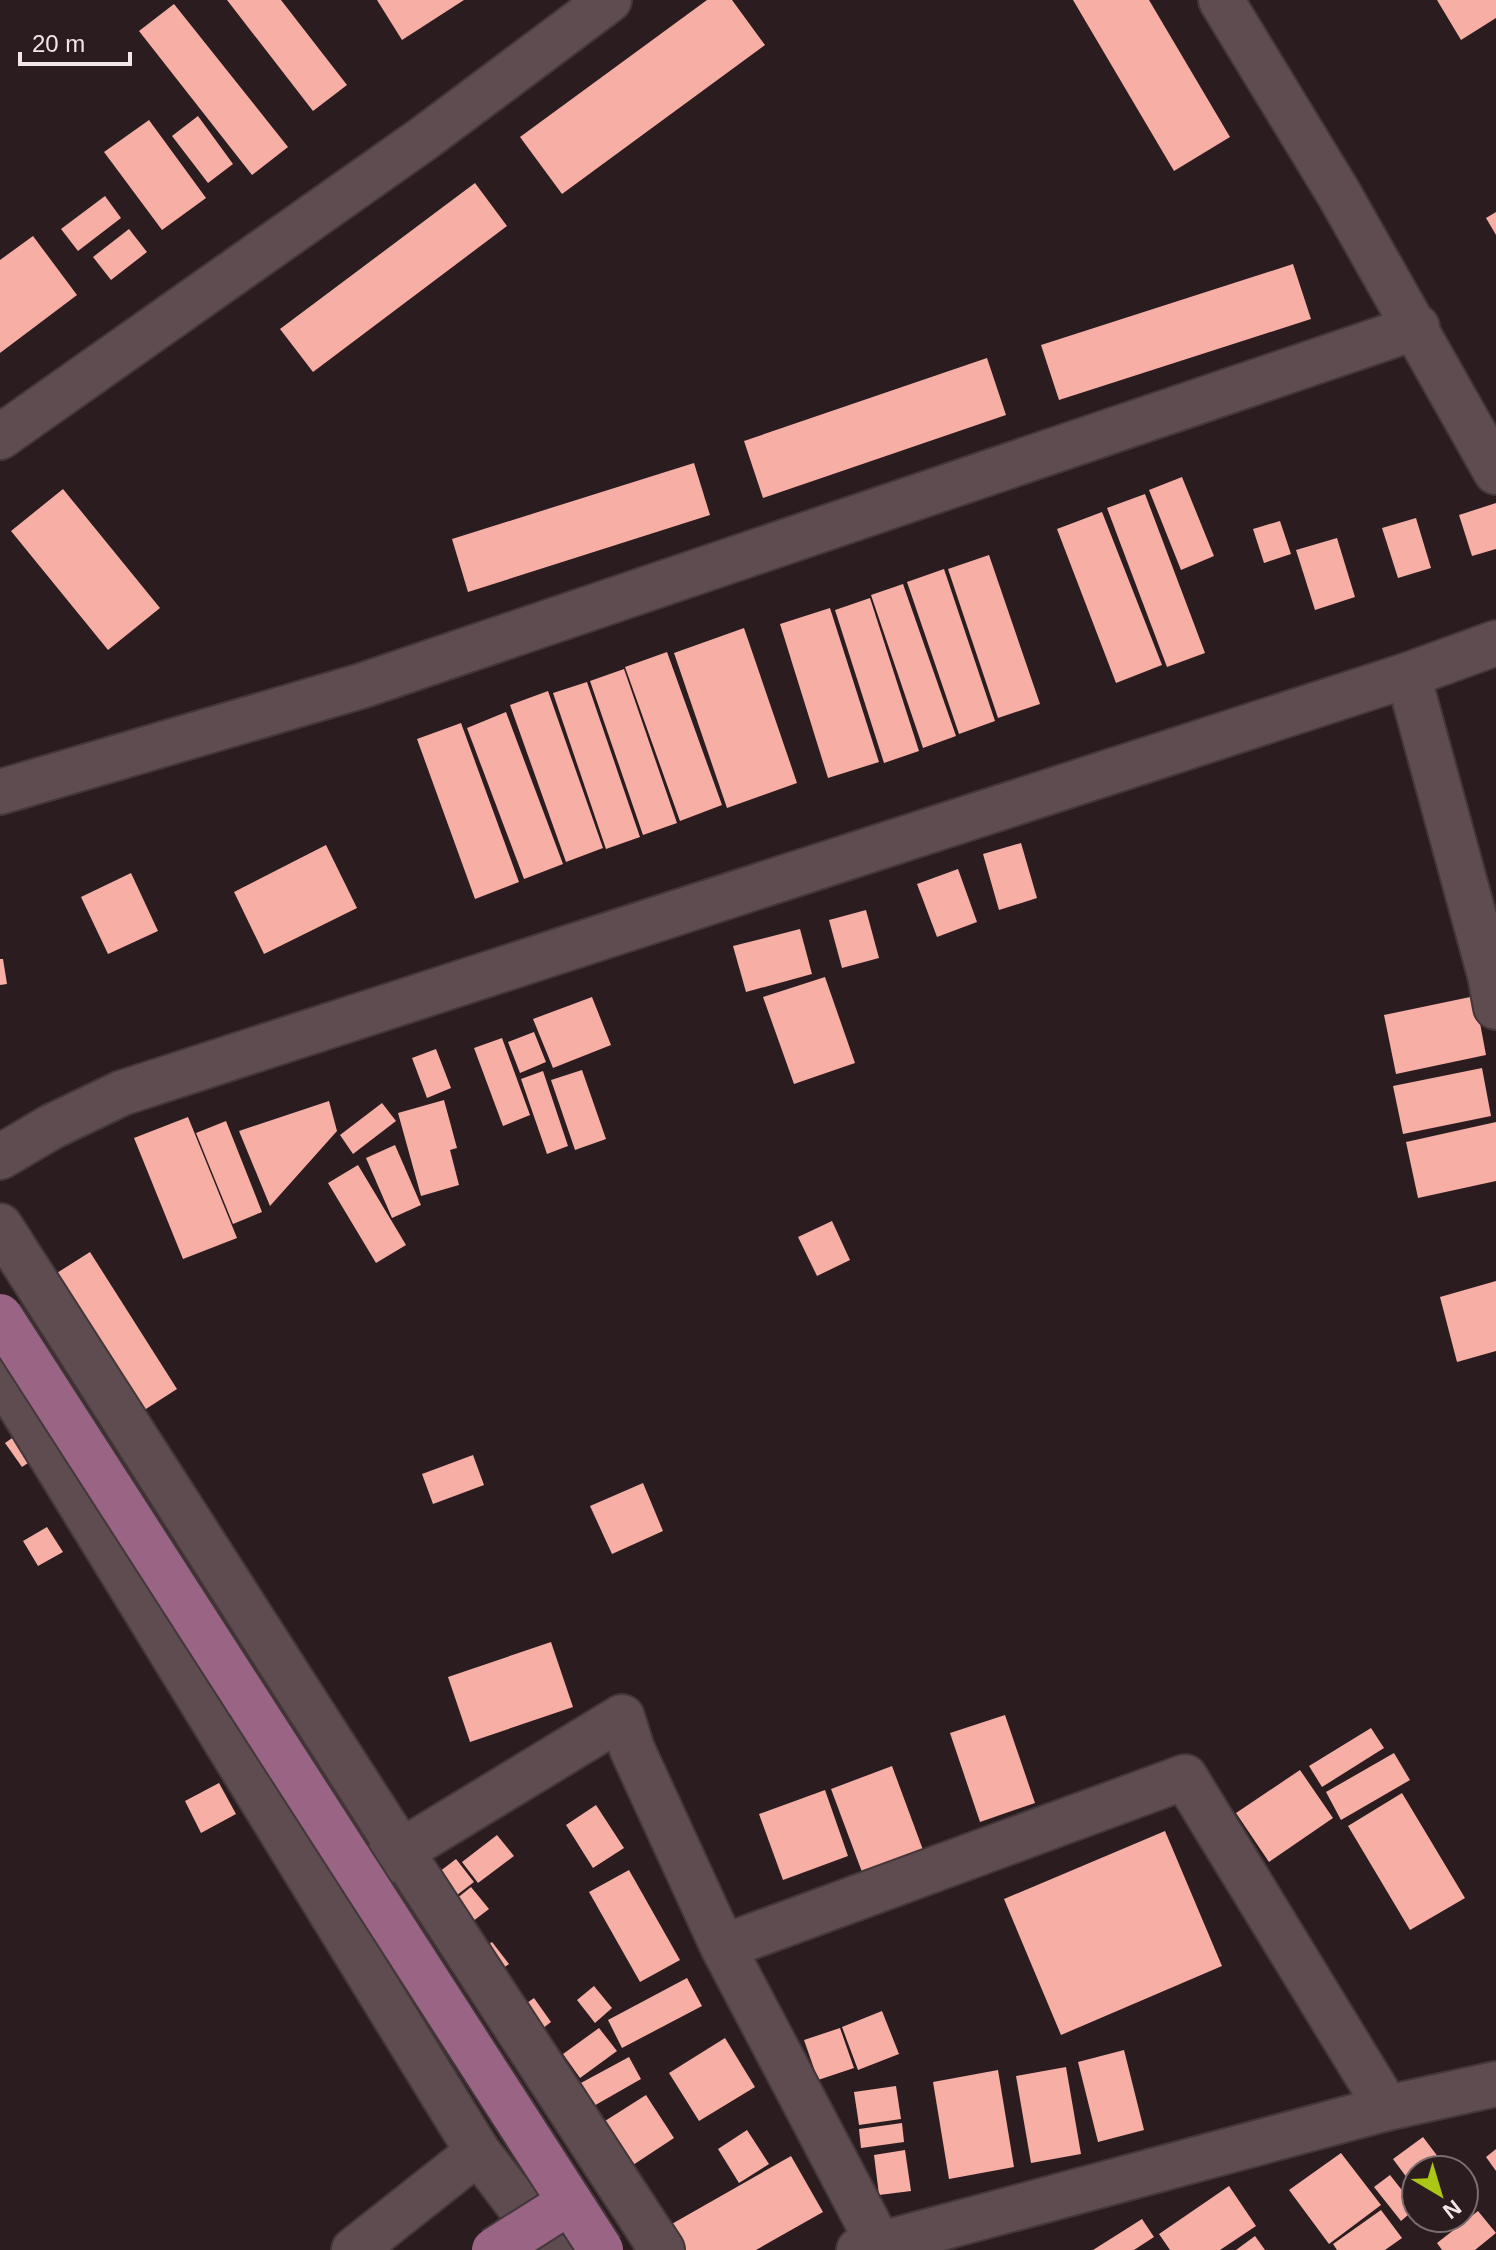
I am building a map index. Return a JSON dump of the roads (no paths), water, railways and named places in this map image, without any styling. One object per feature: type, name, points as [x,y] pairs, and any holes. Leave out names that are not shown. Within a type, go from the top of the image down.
[{"type":"main road","points":[[0,1316],[601,2250]]},
{"type":"main road","points":[[494,2250],[570,2202]]},
{"type":"street","points":[[0,437],[423,139],[609,0]]},
{"type":"street","points":[[1221,0],[1417,327],[1496,472]]},
{"type":"street","points":[[0,792],[361,686],[1417,327]]},
{"type":"street","points":[[0,1157],[51,1127],[122,1093],[1408,675],[1496,643]]},
{"type":"street","points":[[1408,675],[1494,985]]},
{"type":"street","points":[[0,1226],[401,1851],[662,2250]]},
{"type":"street","points":[[0,1373],[478,2152],[553,2250]]},
{"type":"street","points":[[323,1901],[622,1717],[632,1749],[723,1947],[869,2247],[1387,2108],[1496,2084]]},
{"type":"street","points":[[723,1947],[1185,1777],[1387,2108]]},
{"type":"street","points":[[354,2250],[478,2152]]}]
